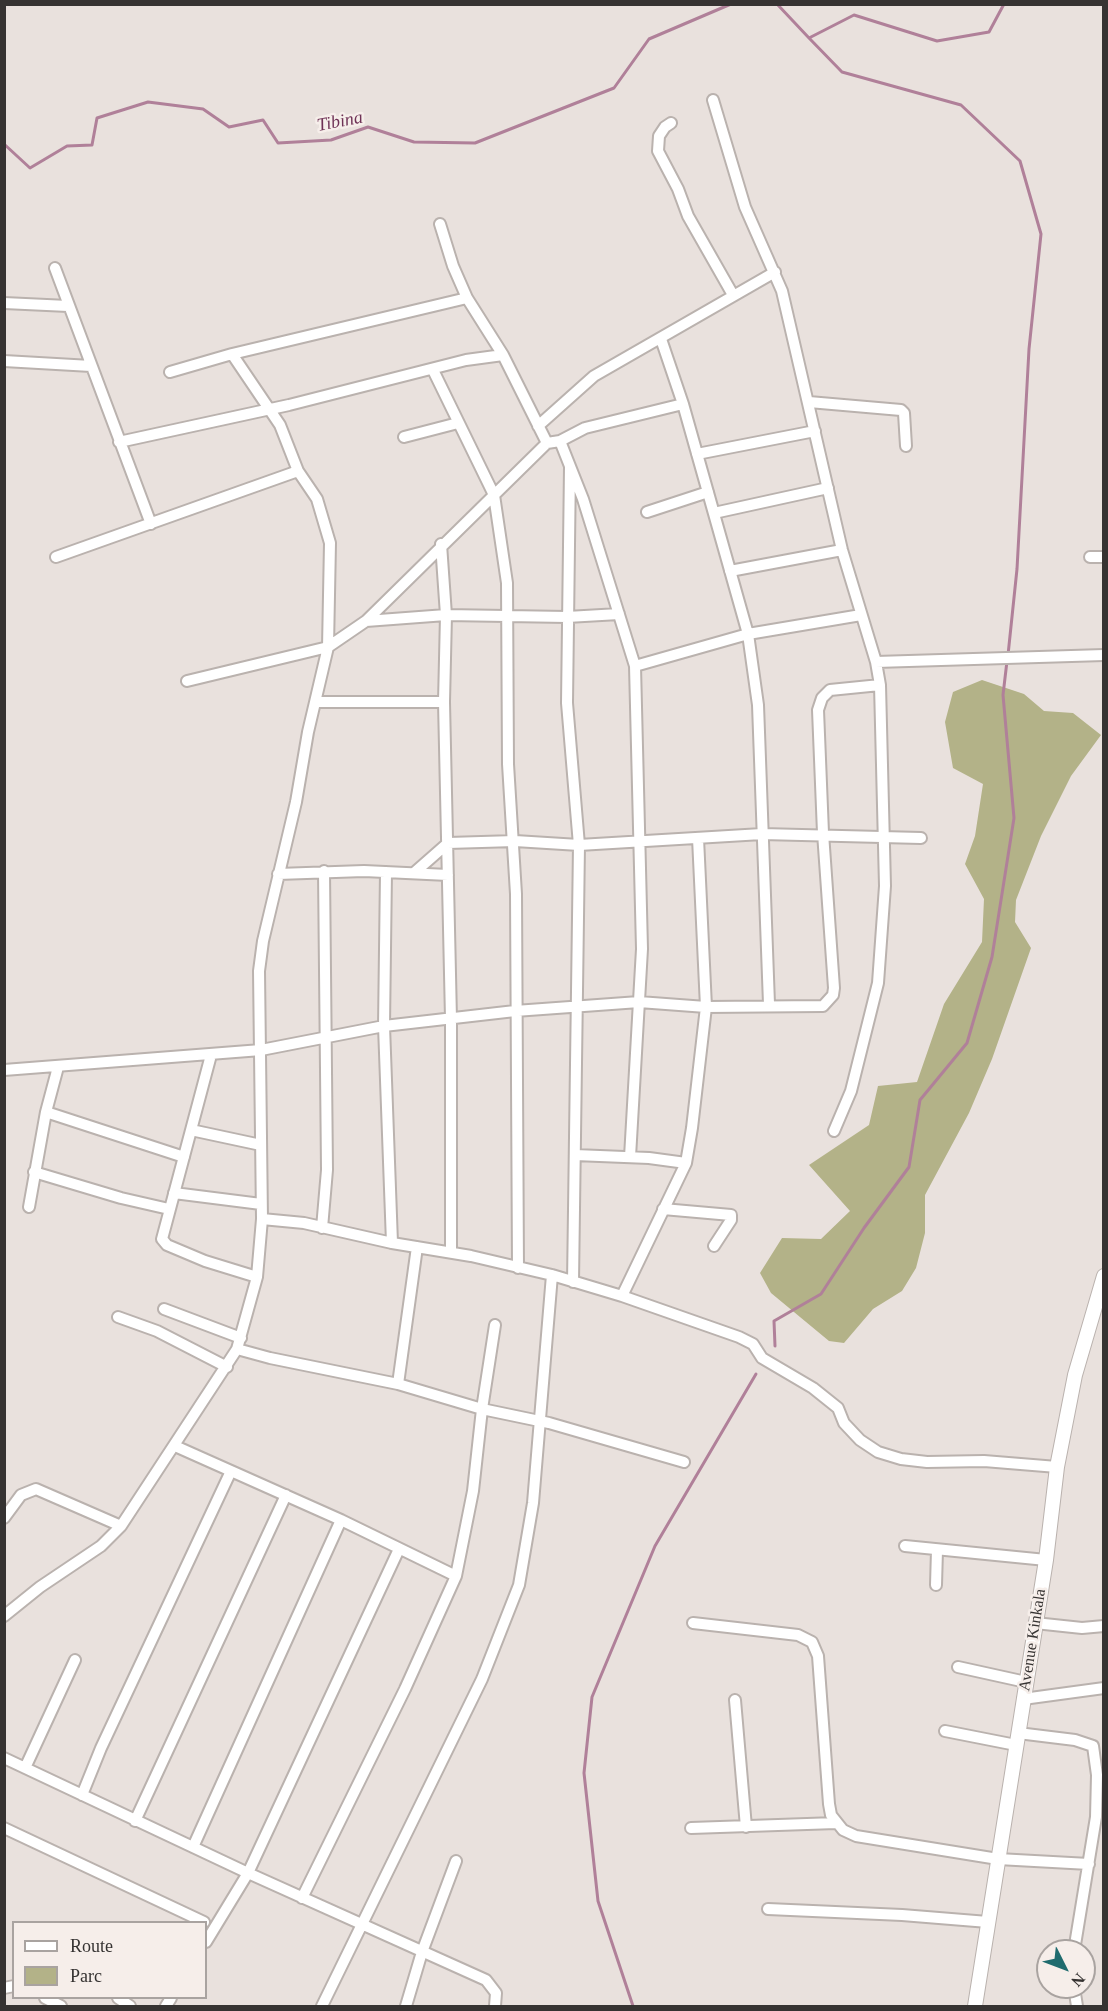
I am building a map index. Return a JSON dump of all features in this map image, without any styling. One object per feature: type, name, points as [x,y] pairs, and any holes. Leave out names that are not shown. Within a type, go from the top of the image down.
[{"type":"main road","name":"Avenue Kinkala","points":[[975,2007],[1046,1560],[1057,1467],[1075,1375],[1104,1276]]},
{"type":"street","points":[[713,100],[745,207],[775,272],[789,318],[842,550],[876,662],[880,684],[885,886],[878,983],[851,1091],[834,1131]]},
{"type":"street","points":[[671,123],[664,127],[659,136],[658,151],[678,189],[688,216],[733,295]]},
{"type":"street","points":[[440,224],[453,266],[467,298],[503,355],[547,443]]},
{"type":"street","points":[[56,268],[68,306],[151,524]]},
{"type":"street","points":[[538,426],[594,376],[775,272]]},
{"type":"street","points":[[170,372],[232,354],[467,298]]},
{"type":"street","points":[[4,303],[68,306]]},
{"type":"street","points":[[661,339],[683,404],[748,634],[758,705],[769,1004]]},
{"type":"street","points":[[4,1616],[40,1587],[101,1546],[121,1526],[228,1367],[241,1338],[257,1277],[262,1219],[259,971],[263,940],[296,802],[328,647],[330,543],[317,499],[298,471],[280,425],[232,354]]},
{"type":"street","points":[[119,442],[433,370],[466,360],[503,355]]},
{"type":"street","points":[[4,362],[91,366]]},
{"type":"street","points":[[433,370],[494,495],[503,542],[508,618],[508,764],[515,841],[518,1268]]},
{"type":"street","points":[[809,402],[901,410],[905,418],[906,446]]},
{"type":"street","points":[[186,681],[328,647],[366,621],[441,544],[547,443],[560,441],[585,428],[683,404]]},
{"type":"street","points":[[404,437],[458,423]]},
{"type":"street","points":[[697,454],[815,431]]},
{"type":"street","points":[[560,441],[586,509],[635,666],[642,949],[630,1157]]},
{"type":"street","points":[[570,467],[567,703],[579,845],[573,1282]]},
{"type":"street","points":[[56,557],[298,471]]},
{"type":"street","points":[[714,513],[828,488]]},
{"type":"street","points":[[647,512],[708,492]]},
{"type":"street","points":[[441,544],[446,615],[444,702],[451,1019],[451,1252]]},
{"type":"street","points":[[730,571],[842,550]]},
{"type":"street","points":[[1090,557],[1104,557]]},
{"type":"street","points":[[366,621],[446,615],[508,618],[619,614]]},
{"type":"street","points":[[635,666],[748,634],[861,615]]},
{"type":"street","points":[[876,662],[1104,655]]},
{"type":"street","points":[[4,1070],[261,1050],[384,1026],[576,1006],[639,1002],[706,1007],[769,1004],[814,1008],[823,1006],[833,995],[834,988],[823,833],[818,710],[822,698],[830,690],[880,684]]},
{"type":"street","points":[[315,702],[444,702]]},
{"type":"street","points":[[416,872],[448,843],[515,841],[579,845],[762,834],[823,833],[884,838],[921,838]]},
{"type":"street","points":[[622,1296],[686,1163],[697,1092],[706,1007],[698,838]]},
{"type":"street","points":[[322,1228],[327,1170],[324,872]]},
{"type":"street","points":[[386,872],[384,1026],[392,1243]]},
{"type":"street","points":[[278,874],[416,872],[448,875]]},
{"type":"street","points":[[211,1055],[162,1239],[167,1245],[257,1277]]},
{"type":"street","points":[[29,1208],[46,1112],[58,1067]]},
{"type":"street","points":[[46,1112],[184,1157]]},
{"type":"street","points":[[191,1130],[261,1145]]},
{"type":"street","points":[[575,1155],[630,1157],[686,1163]]},
{"type":"street","points":[[34,1172],[121,1198],[169,1209]]},
{"type":"street","points":[[174,1193],[261,1204]]},
{"type":"street","points":[[663,1209],[731,1215],[731,1220],[714,1246]]},
{"type":"street","points":[[262,1219],[451,1252],[552,1275],[622,1296],[753,1344],[762,1358],[813,1388],[838,1408],[844,1423],[860,1440],[878,1452],[901,1459],[927,1462],[984,1461],[1057,1467]]},
{"type":"street","points":[[398,1383],[417,1247]]},
{"type":"street","points":[[322,2007],[360,1924],[482,1679],[519,1585],[533,1503],[552,1275]]},
{"type":"street","points":[[164,1309],[241,1338]]},
{"type":"street","points":[[118,1317],[157,1331],[228,1367]]},
{"type":"street","points":[[302,1898],[405,1689],[456,1576],[473,1491],[482,1409],[495,1325]]},
{"type":"street","points":[[237,1349],[270,1359],[398,1383],[482,1409],[541,1421],[684,1462]]},
{"type":"street","points":[[175,1446],[341,1520],[456,1576]]},
{"type":"street","points":[[82,1795],[101,1748],[231,1471]]},
{"type":"street","points":[[4,1518],[21,1495],[36,1489],[121,1526]]},
{"type":"street","points":[[135,1821],[286,1495]]},
{"type":"street","points":[[193,1847],[341,1520]]},
{"type":"street","points":[[904,1546],[1046,1560]]},
{"type":"street","points":[[208,1924],[248,1874],[399,1549]]},
{"type":"street","points":[[936,1585],[937,1550]]},
{"type":"street","points":[[693,1623],[798,1635],[812,1642],[818,1656],[830,1804],[836,1823]]},
{"type":"street","points":[[1035,1623],[1082,1628],[1104,1626]]},
{"type":"street","points":[[25,1768],[75,1659]]},
{"type":"street","points":[[958,1667],[1026,1682]]},
{"type":"street","points":[[1023,1699],[1104,1688]]},
{"type":"street","points":[[735,1700],[746,1827]]},
{"type":"street","points":[[945,1731],[1017,1739],[1075,1740],[1098,1746],[1097,1775],[1100,1818],[1089,1864],[1076,1939]]},
{"type":"street","points":[[4,1758],[248,1874],[486,1980],[496,1994],[495,2007]]},
{"type":"street","points":[[691,1828],[836,1823],[856,1836],[998,1859],[1089,1864]]},
{"type":"street","points":[[4,1828],[202,1921]]},
{"type":"street","points":[[406,2007],[422,1952],[456,1861]]},
{"type":"street","points":[[768,1910],[902,1915],[988,1922]]},
{"type":"green space","points":[[982,680],[1024,694],[1044,711],[1073,713],[1101,735],[1071,776],[1041,836],[1016,900],[1015,922],[1031,948],[992,1059],[969,1113],[925,1195],[925,1233],[916,1268],[902,1291],[873,1309],[844,1343],[829,1341],[771,1293],[760,1273],[782,1238],[821,1239],[850,1211],[809,1165],[869,1125],[878,1086],[917,1082],[944,1004],[982,942],[984,899],[965,864],[975,836],[983,784],[953,768],[945,722],[953,692]]},
{"type":"waterway","name":"Tibina","points":[[4,144],[30,168],[67,146],[92,145],[97,118],[148,102],[203,109],[229,127],[263,120],[278,143],[331,140],[368,127],[414,142],[475,143],[614,88],[649,39],[731,4]]},
{"type":"waterway","name":"Tibina","points":[[777,4],[809,38],[854,15],[937,41],[989,32],[1004,4]]},
{"type":"waterway","points":[[809,38],[842,72],[961,105],[1020,161],[1041,234],[1029,349],[1017,569],[1008,655]]},
{"type":"waterway","points":[[775,1346],[774,1321],[821,1294],[864,1228],[909,1167],[920,1100],[967,1043],[992,957],[1014,818],[1003,695],[1007,661]]},
{"type":"waterway","points":[[633,2006],[598,1901],[584,1773],[592,1697],[655,1546],[756,1374]]}]
